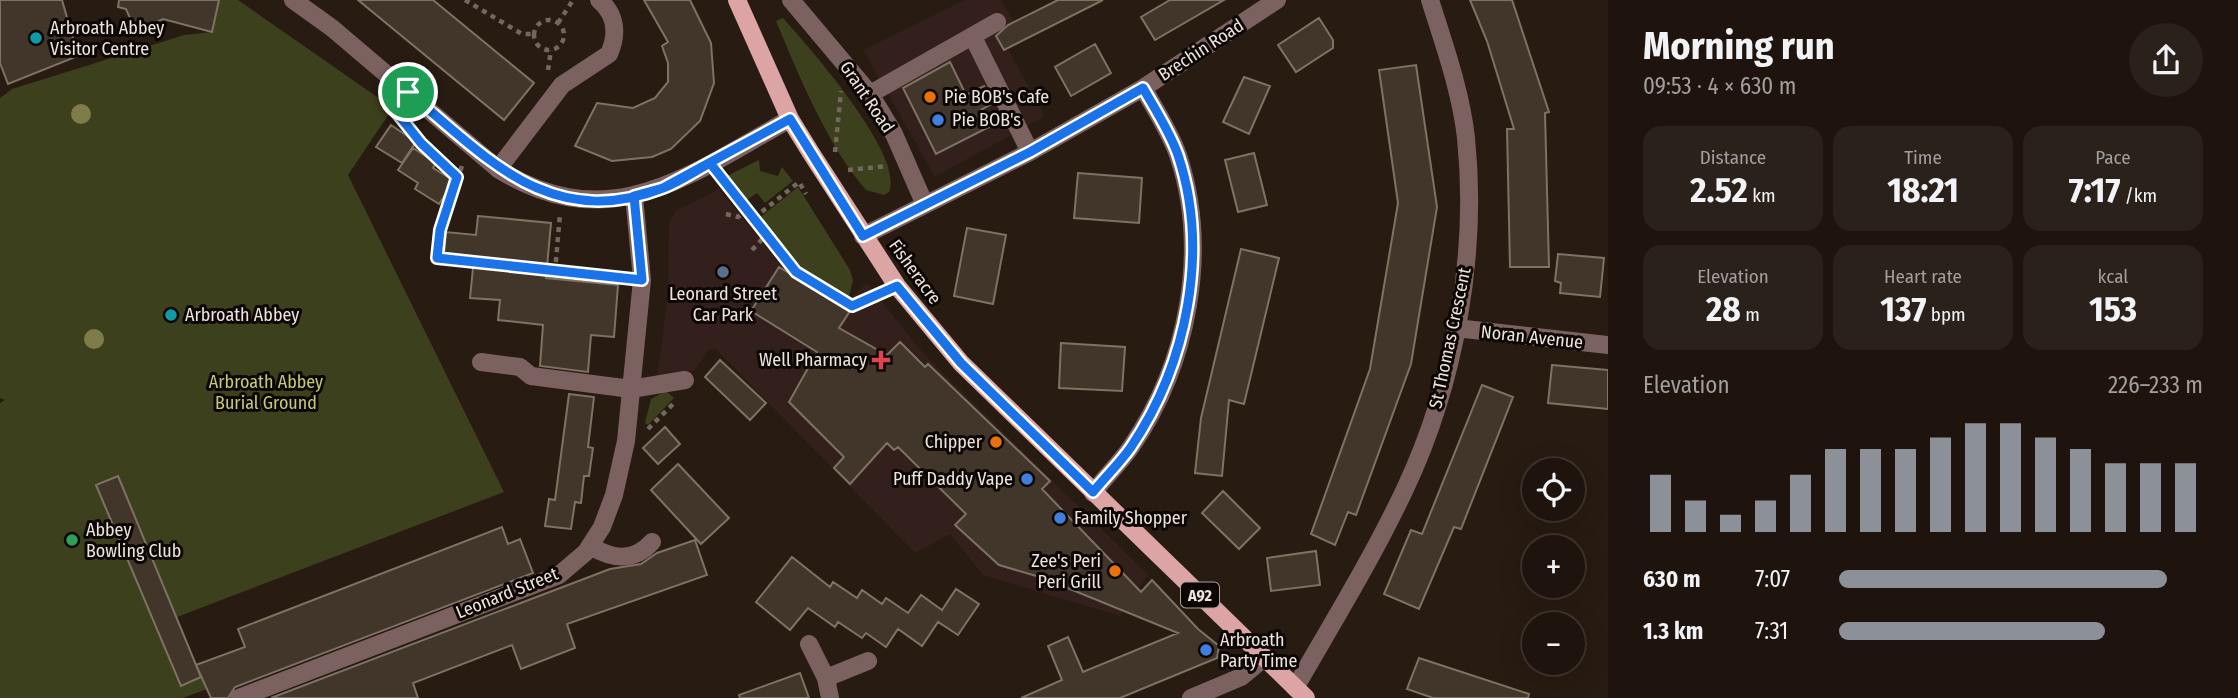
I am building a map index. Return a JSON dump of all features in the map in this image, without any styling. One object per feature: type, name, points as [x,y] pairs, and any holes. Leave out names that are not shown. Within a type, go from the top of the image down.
[{"type":"main road","name":"Fisheracre","points":[[737,0],[790,119],[897,286],[961,363],[1093,492]]},
{"type":"main road","name":"A92","points":[[1093,492],[1303,695]]},
{"type":"street","points":[[293,0],[332,28],[498,169],[522,183],[561,196],[612,200],[663,188],[790,119]]},
{"type":"street","points":[[498,169],[562,85],[610,54],[615,26],[609,10],[599,0]]},
{"type":"street","name":"Grant Road","points":[[791,0],[870,94],[925,205]]},
{"type":"street","name":"Brechin Road","points":[[863,236],[1030,152],[1143,88],[1277,0]]},
{"type":"street","name":"St Thomas Crescent","points":[[1303,695],[1405,489],[1442,393],[1456,328],[1466,259],[1466,138],[1455,85],[1430,0]]},
{"type":"street","points":[[870,94],[997,22]]},
{"type":"street","points":[[973,37],[1030,152]]},
{"type":"street","points":[[1093,492],[1130,447],[1151,412],[1168,371],[1192,280],[1193,220],[1177,154],[1143,88]]},
{"type":"street","name":"Leonard Street","points":[[239,698],[559,575],[590,546],[602,527],[614,495],[625,441],[642,280],[634,196]]},
{"type":"street","name":"Noran Avenue","points":[[1456,328],[1608,345]]},
{"type":"street","points":[[481,362],[520,367],[531,376],[631,389],[685,380]]},
{"type":"street","points":[[590,546],[620,558],[641,554],[652,542]]},
{"type":"street","points":[[809,644],[826,678],[830,698]]},
{"type":"street","points":[[1191,698],[1241,677],[1265,657]]},
{"type":"street","points":[[826,678],[868,661]]},
{"type":"path","points":[[465,0],[522,34],[534,34]]},
{"type":"path","points":[[558,23],[573,0]]},
{"type":"path","points":[[550,20],[558,23],[564,36],[556,49],[541,48],[534,34],[541,22],[550,20]]},
{"type":"path","points":[[850,67],[841,89],[835,152],[844,172],[907,164]]},
{"type":"path","points":[[408,92],[393,108],[421,143],[457,177]]},
{"type":"path","points":[[477,150],[457,177],[440,230],[437,258],[642,280]]},
{"type":"path","points":[[710,163],[796,272],[852,306],[897,286]]},
{"type":"path","points":[[754,218],[799,182],[806,194]]},
{"type":"path","points":[[555,272],[561,196]]},
{"type":"path","points":[[726,215],[738,217],[747,209]]},
{"type":"path","points":[[752,250],[766,234]]},
{"type":"path","points":[[625,441],[642,435],[677,400],[685,380]]},
{"type":"shaded area","points":[[965,0],[1001,0],[1014,22],[998,31],[1045,116],[935,177],[863,50]]},
{"type":"shaded area","points":[[719,189],[779,262],[851,297],[867,283],[923,353],[1148,575],[1120,616],[983,575],[950,534],[915,553],[716,349],[709,349],[694,371],[657,377],[668,295],[669,223],[676,211]]},
{"type":"green space","name":"Arbroath Abbey Burial Ground","points":[[219,0],[238,0],[393,108],[348,175],[504,492],[177,617],[207,689],[183,698],[0,698],[0,403],[5,400],[0,398],[0,98],[12,89],[184,35],[212,32]]},
{"type":"green space","points":[[783,18],[832,76],[869,128],[883,153],[890,175],[889,192],[884,195],[866,190],[852,173],[827,132],[776,21]]},
{"type":"green space","points":[[759,160],[760,171],[778,176],[782,167],[793,181],[765,203],[757,193],[744,202],[725,177]]},
{"type":"green space","points":[[798,187],[850,270],[853,280],[849,297],[793,267],[758,219]]},
{"type":"green space","points":[[666,391],[674,398],[648,425],[645,423],[651,399]]},
{"type":"building","name":"Arbroath Abbey Visitor Centre","points":[[0,0],[62,0],[78,56],[8,84],[0,63]]},
{"type":"building","points":[[119,0],[219,0],[212,32],[163,19],[145,28],[139,28],[133,25],[126,9],[118,7]]},
{"type":"building","points":[[358,0],[433,0],[534,83],[504,120]]},
{"type":"building","points":[[644,0],[690,0],[711,43],[714,83],[700,121],[671,149],[652,157],[612,161],[575,146],[597,103],[633,108],[655,98],[668,82],[668,63],[662,46],[668,42]]},
{"type":"building","points":[[1058,0],[1103,0],[1004,50],[996,36],[1008,25]]},
{"type":"building","points":[[1170,0],[1224,0],[1155,40],[1141,17]]},
{"type":"building","points":[[1470,0],[1512,0],[1549,112],[1545,113],[1549,267],[1510,267],[1507,129],[1514,129],[1487,41]]},
{"type":"building","points":[[1319,18],[1333,40],[1333,48],[1296,72],[1278,45]]},
{"type":"building","points":[[1095,44],[1111,73],[1071,96],[1055,67]]},
{"type":"building","points":[[950,62],[966,95],[984,86],[993,103],[981,110],[989,127],[936,154],[903,88]]},
{"type":"building","points":[[1416,65],[1437,207],[1411,364],[1356,515],[1348,512],[1335,545],[1311,534],[1370,369],[1398,203],[1379,70]]},
{"type":"building","points":[[1244,77],[1270,86],[1249,134],[1223,122]]},
{"type":"building","points":[[391,125],[416,142],[402,163],[376,147]]},
{"type":"building","points":[[413,148],[436,163],[433,168],[454,181],[439,204],[415,189],[418,183],[398,170]]},
{"type":"building","points":[[1254,153],[1267,205],[1238,212],[1225,160]]},
{"type":"building","points":[[1078,173],[1142,178],[1139,223],[1074,218]]},
{"type":"building","points":[[478,216],[551,223],[546,278],[618,285],[614,337],[591,335],[588,372],[540,366],[543,325],[498,320],[500,300],[470,298],[474,258],[444,255],[446,232],[476,235]]},
{"type":"building","points":[[967,228],[1006,235],[993,304],[954,296]]},
{"type":"building","points":[[1241,249],[1279,258],[1244,404],[1229,400],[1222,476],[1195,473],[1201,418]]},
{"type":"building","points":[[1558,254],[1604,258],[1600,297],[1560,293],[1561,283],[1555,281]]},
{"type":"building","points":[[779,267],[850,311],[839,328],[887,355],[900,342],[925,367],[928,364],[1050,481],[1042,489],[1141,592],[1152,580],[1198,629],[1219,646],[1217,658],[1120,698],[1021,698],[1062,680],[1048,646],[1068,637],[1083,672],[1178,633],[1043,578],[999,565],[955,525],[966,514],[898,447],[894,450],[887,443],[850,484],[834,468],[844,457],[789,402],[817,352],[751,311]]},
{"type":"building","points":[[1061,343],[1125,347],[1122,391],[1059,388]]},
{"type":"building","points":[[720,360],[766,403],[750,420],[705,377]]},
{"type":"building","points":[[1552,365],[1608,370],[1608,409],[1548,403]]},
{"type":"building","points":[[1482,385],[1513,397],[1461,529],[1454,527],[1419,609],[1384,594],[1411,530],[1422,534]]},
{"type":"building","points":[[569,394],[594,397],[588,447],[593,448],[589,476],[584,476],[581,503],[575,502],[571,529],[545,526],[549,499],[555,500]]},
{"type":"building","points":[[665,427],[680,444],[658,464],[643,448]]},
{"type":"building","points":[[678,464],[729,518],[701,544],[651,490]]},
{"type":"building","points":[[118,476],[201,677],[181,686],[96,485]]},
{"type":"building","points":[[1223,491],[1260,528],[1239,549],[1202,513]]},
{"type":"building","points":[[502,527],[508,544],[520,539],[533,573],[235,687],[228,698],[211,698],[196,665],[245,647],[238,629]]},
{"type":"building","points":[[695,540],[707,575],[567,624],[575,648],[521,669],[512,645],[413,683],[418,698],[271,698],[610,569],[641,564],[657,553]]},
{"type":"building","points":[[1316,551],[1320,585],[1271,591],[1267,558]]},
{"type":"building","points":[[792,557],[830,587],[833,582],[857,598],[862,590],[882,604],[886,598],[908,613],[921,595],[942,610],[956,589],[979,604],[958,635],[938,622],[922,646],[898,629],[886,647],[866,633],[862,638],[838,622],[835,627],[808,608],[790,630],[756,602]]},
{"type":"building","points":[[1419,658],[1529,694],[1528,698],[1433,698],[1407,689]]},
{"type":"building","points":[[800,673],[809,698],[740,698],[739,695]]},
{"type":"place","name":"Arbroath Abbey Visitor Centre","points":[[36,38]]},
{"type":"place","name":"Pie BOB's Cafe","points":[[930,97]]},
{"type":"place","name":"Pie BOB's","points":[[938,120]]},
{"type":"place","name":"Leonard Street Car Park","points":[[723,272]]},
{"type":"place","name":"Arbroath Abbey","points":[[171,315]]},
{"type":"place","name":"Well Pharmacy","points":[[881,360]]},
{"type":"place","name":"Chipper","points":[[996,442]]},
{"type":"place","name":"Puff Daddy Vape","points":[[1027,479]]},
{"type":"place","name":"Family Shopper","points":[[1060,518]]},
{"type":"place","name":"Abbey Bowling Club","points":[[72,540]]},
{"type":"place","name":"Zee's Peri Peri Grill","points":[[1115,571]]},
{"type":"place","name":"Arbroath Party Time","points":[[1206,650]]},
{"type":"route","points":[[408,92],[393,108],[421,143],[457,177],[440,230],[437,258],[642,280],[634,196],[663,188],[790,119],[863,236],[1030,152],[1143,88],[1177,154],[1193,220],[1192,280],[1184,322],[1168,371],[1151,412],[1130,447],[1093,492],[961,363],[897,286],[852,306],[796,272],[710,163],[663,188],[634,196],[612,200],[582,200],[551,194],[522,183],[498,169],[408,92]]}]
